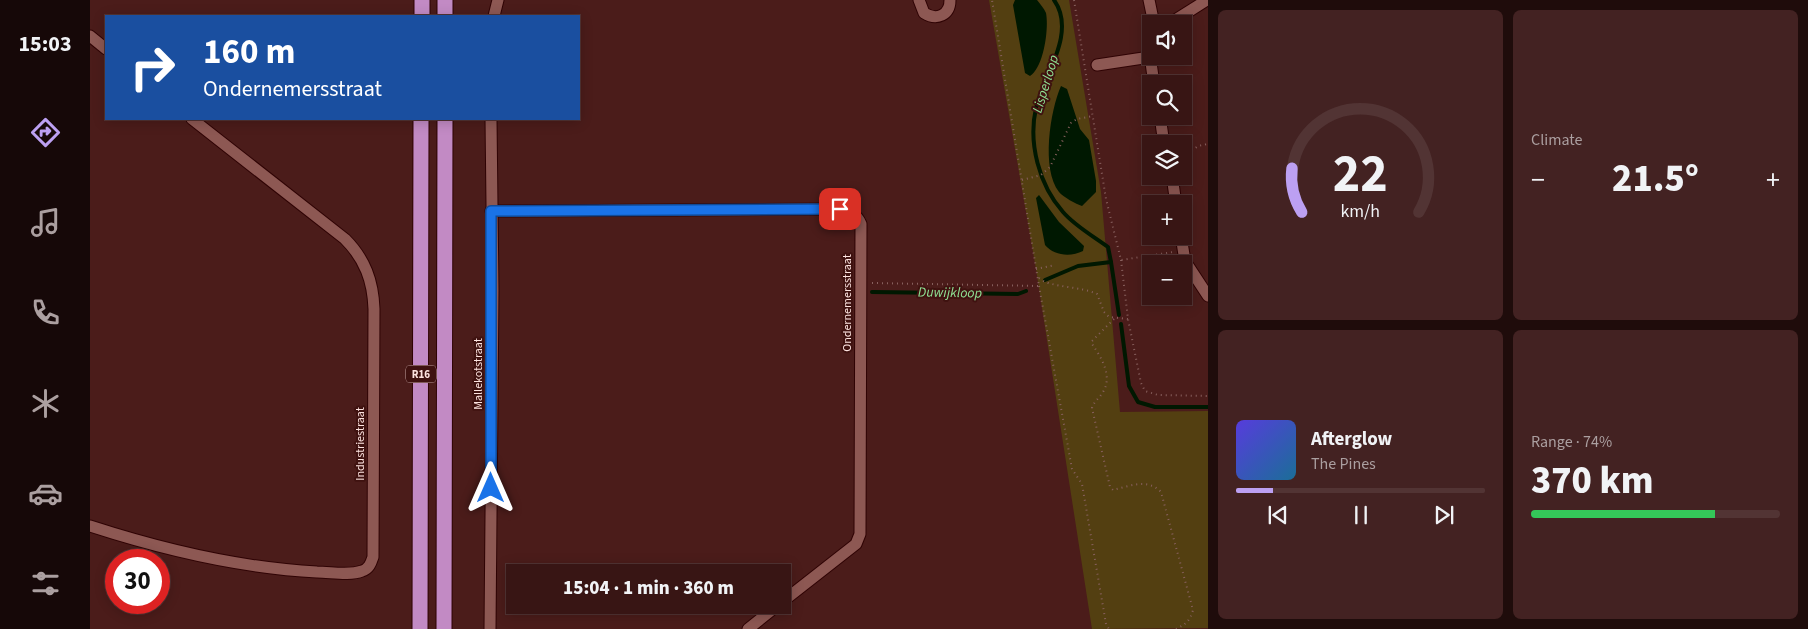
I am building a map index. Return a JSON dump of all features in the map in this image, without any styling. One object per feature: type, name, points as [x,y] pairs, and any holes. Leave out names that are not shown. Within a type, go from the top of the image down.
[{"type":"highway","points":[[422,0],[422,15]]},
{"type":"highway","points":[[445,0],[445,15]]},
{"type":"highway","name":"R16","points":[[420,629],[422,120]]},
{"type":"highway","name":"R16","points":[[444,629],[445,120]]},
{"type":"street","points":[[494,15],[498,0]]},
{"type":"street","points":[[919,0],[924,13],[934,17],[944,14],[950,6],[950,0]]},
{"type":"street","points":[[1149,0],[1152,15]]},
{"type":"street","points":[[1183,15],[1207,0]]},
{"type":"street","points":[[90,36],[105,48]]},
{"type":"street","points":[[1097,65],[1142,58]]},
{"type":"street","name":"Industriestraat","points":[[90,526],[197,556],[291,570],[346,573],[362,571],[367,568],[373,557],[374,291],[369,273],[357,251],[345,239],[193,120]]},
{"type":"street","name":"Mallekotstraat","points":[[490,629],[493,290],[491,120]]},
{"type":"street","name":"Ondernemersstraat","points":[[491,211],[840,209],[854,213],[861,224],[860,534],[856,544],[791,595]]},
{"type":"street","points":[[1182,245],[1185,261],[1208,296]]},
{"type":"street","points":[[748,629],[767,614]]},
{"type":"path","points":[[992,0],[1036,269],[1072,469],[1082,484],[1106,624],[1109,629]]},
{"type":"path","points":[[1074,0],[1110,224],[1121,260],[1128,319],[1141,383],[1145,391],[1158,395],[1208,396]]},
{"type":"path","points":[[1022,180],[1041,176],[1050,168],[1071,124],[1077,119],[1093,116]]},
{"type":"path","points":[[1192,151],[1198,146],[1208,144]]},
{"type":"path","points":[[1121,260],[1183,250]]},
{"type":"path","points":[[1036,269],[1055,265]]},
{"type":"path","points":[[1038,276],[1046,283],[1079,288],[1097,294],[1104,312],[1114,319],[1128,319]]},
{"type":"path","points":[[860,283],[1039,286]]},
{"type":"path","points":[[1114,319],[1092,341],[1092,344],[1105,363],[1106,378],[1104,391],[1094,401],[1092,408],[1110,487],[1114,490],[1144,484],[1156,487],[1161,492],[1193,610],[1191,618],[1176,629]]},
{"type":"shaded area","points":[[989,0],[1069,0],[1101,192],[1120,412],[1208,411],[1208,628],[1092,629],[1036,269]]},
{"type":"shaded area","points":[[1015,0],[1037,0],[1046,13],[1047,28],[1042,56],[1035,71],[1030,76],[1025,73],[1013,5]]},
{"type":"shaded area","points":[[1061,86],[1067,89],[1080,129],[1089,140],[1096,192],[1082,206],[1059,192],[1053,182],[1050,169],[1049,140],[1051,124]]},
{"type":"shaded area","points":[[1039,195],[1059,222],[1084,246],[1083,251],[1068,255],[1053,251],[1045,245],[1036,198]]},
{"type":"waterway","name":"Lisperloop","points":[[1054,0],[1060,13],[1062,26],[1061,40],[1036,108],[1033,135],[1038,163],[1048,189],[1063,212],[1084,231],[1108,247],[1111,262]]},
{"type":"waterway","name":"Duwijkloop","points":[[1045,280],[1078,266],[1111,262],[1119,315]]},
{"type":"waterway","name":"Duwijkloop","points":[[872,292],[1018,294],[1026,291]]},
{"type":"waterway","name":"Duwijkloop","points":[[1121,324],[1129,386],[1138,402],[1155,407],[1208,407]]},
{"type":"route","points":[[491,488],[493,290],[491,211],[840,209]]}]
